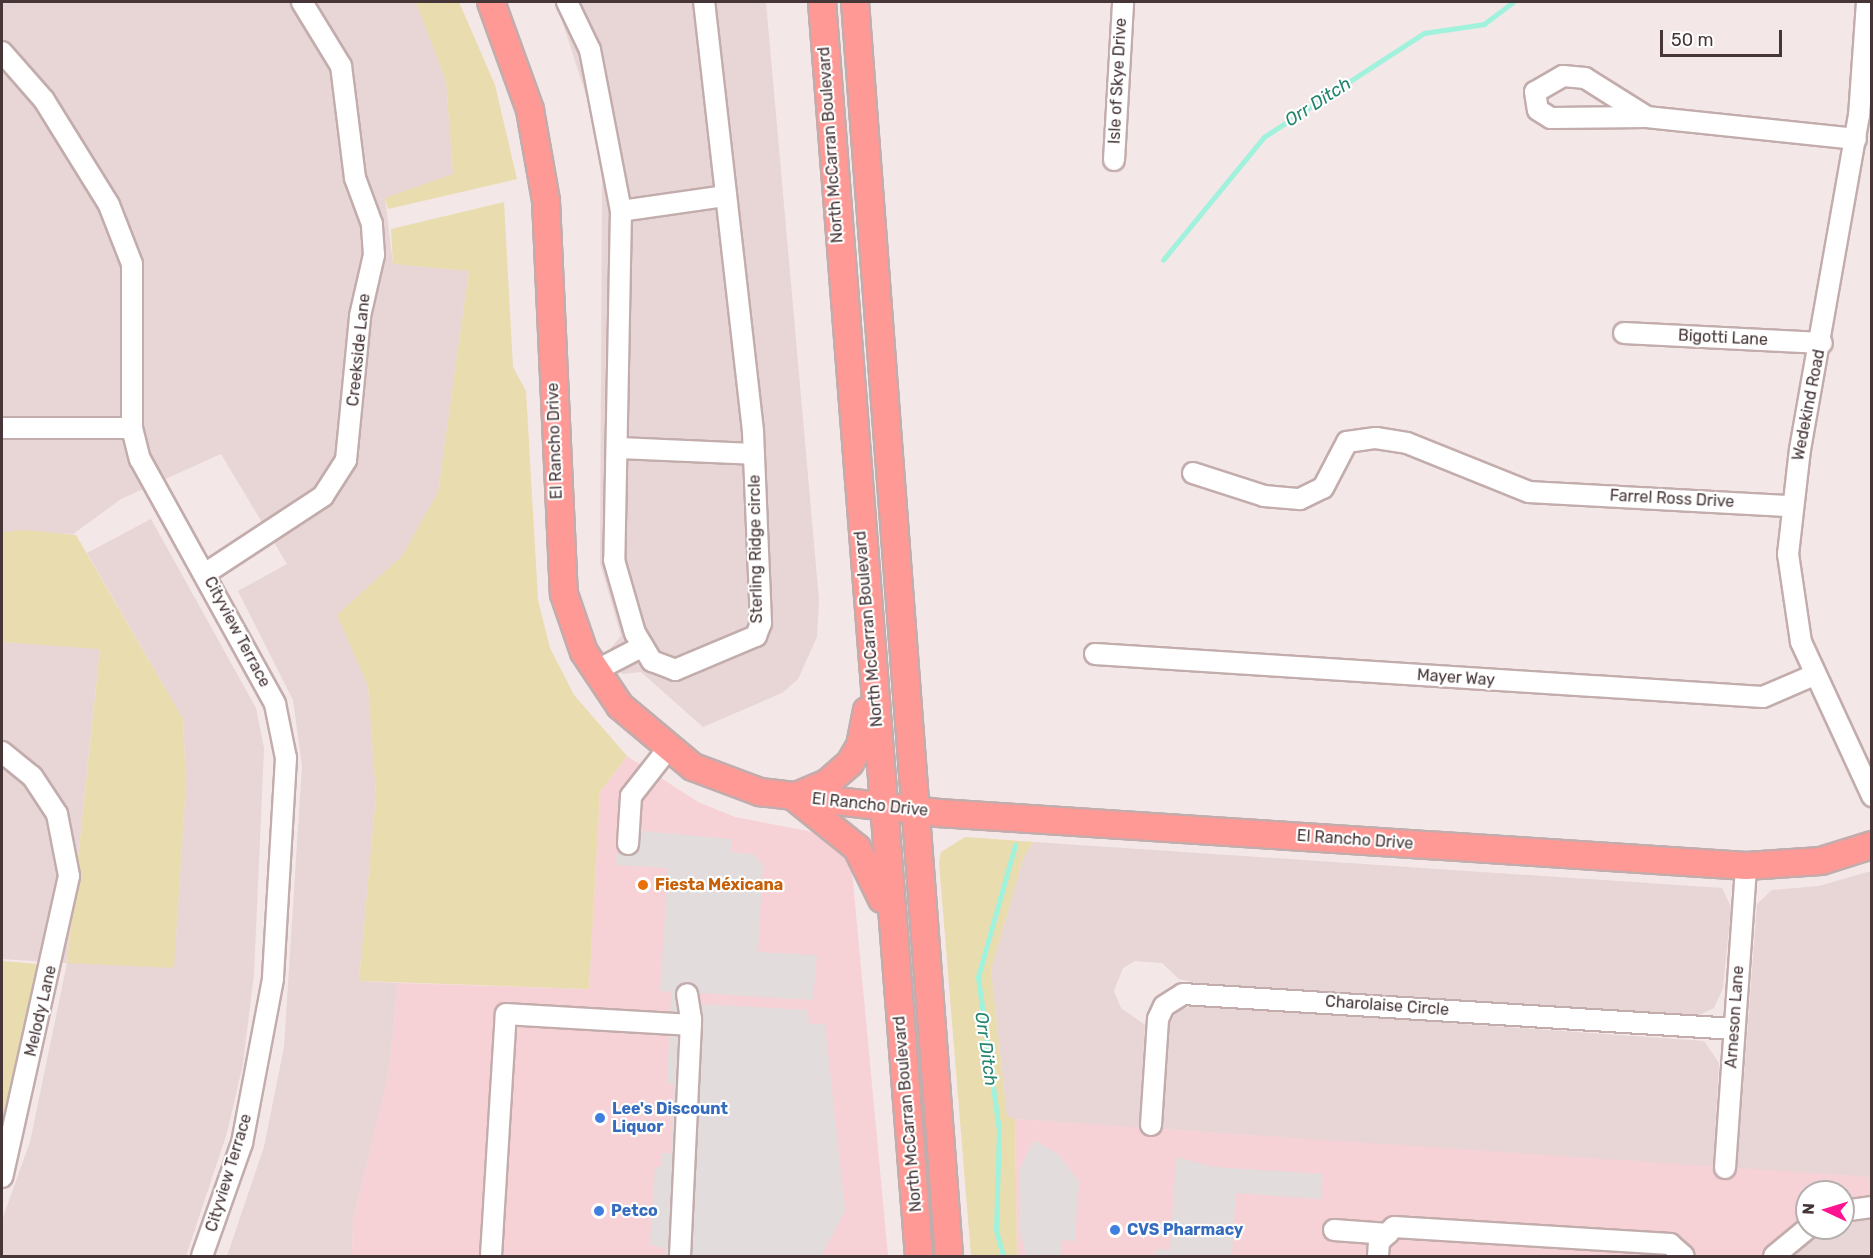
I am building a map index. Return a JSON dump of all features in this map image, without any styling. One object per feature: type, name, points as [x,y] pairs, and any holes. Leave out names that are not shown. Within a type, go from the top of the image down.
[{"type":"main road","name":"El Rancho Drive","points":[[491,2],[516,64],[540,157],[560,562],[573,625],[596,671],[620,706],[668,750],[726,782],[793,797],[913,810],[1746,866],[1821,861],[1872,845]]},
{"type":"main road","name":"North McCarran Boulevard","points":[[822,2],[892,928],[920,1257]]},
{"type":"main road","name":"North McCarran Boulevard","points":[[855,2],[910,701],[913,810],[950,1257]]},
{"type":"main road","points":[[873,679],[855,757],[834,778],[793,797],[857,848],[892,928]]},
{"type":"street","name":"Creekside Lane","points":[[206,573],[323,496],[346,460],[360,316],[374,255],[372,224],[355,178],[341,66],[302,2]]},
{"type":"street","name":"Sterling Ridge circle","points":[[567,2],[590,50],[621,211],[614,560],[643,646],[652,661],[675,670],[756,636],[761,623],[754,454],[704,2]]},
{"type":"street","name":"Isle of Skye Drive","points":[[1114,160],[1123,2]]},
{"type":"street","name":"Wedekind Road","points":[[1867,2],[1867,83],[1791,506],[1788,554],[1794,615],[1814,675],[1872,796]]},
{"type":"street","name":"Cityview Terrace","points":[[2,52],[85,159],[132,264],[132,428],[156,490],[206,573],[275,704],[286,758],[273,979],[242,1143],[202,1257]]},
{"type":"street","points":[[1647,117],[1585,78],[1563,76],[1535,93],[1538,110],[1551,118],[1647,117],[1856,139]]},
{"type":"street","points":[[621,211],[725,196]]},
{"type":"street","name":"Bigotti Lane","points":[[1624,333],[1821,343]]},
{"type":"street","points":[[2,428],[132,428]]},
{"type":"street","name":"Farrel Ross Drive","points":[[1193,473],[1264,496],[1300,498],[1323,488],[1347,442],[1376,438],[1407,443],[1529,492],[1552,491],[1791,506]]},
{"type":"street","points":[[618,448],[754,454]]},
{"type":"street","points":[[596,671],[643,646]]},
{"type":"street","name":"Mayer Way","points":[[1095,654],[1763,697],[1814,675]]},
{"type":"street","points":[[628,844],[631,796],[668,750]]},
{"type":"street","name":"Melody Lane","points":[[2,753],[45,793],[66,843],[66,900],[2,1177]]},
{"type":"street","name":"Arneson Lane","points":[[1725,1168],[1746,866]]},
{"type":"street","points":[[680,1257],[691,1025],[687,994]]},
{"type":"street","name":"Charolaise Circle","points":[[1151,1125],[1158,1019],[1164,1006],[1183,994],[1734,1029]]},
{"type":"street","points":[[491,1257],[506,1014],[691,1025]]},
{"type":"street","points":[[1855,1209],[1872,1207]]},
{"type":"street","points":[[1378,1257],[1379,1242],[1394,1227],[1670,1244],[1684,1257]]},
{"type":"street","points":[[1334,1230],[1388,1234]]},
{"type":"street","points":[[1774,1257],[1795,1239]]},
{"type":"shaded area","points":[[2,2],[416,2],[446,81],[453,174],[385,198],[393,264],[469,271],[438,492],[402,556],[337,615],[368,686],[376,795],[359,981],[398,983],[389,1072],[353,1220],[352,1256],[227,1256],[264,1147],[284,1047],[302,766],[293,700],[238,591],[287,564],[221,454],[121,499],[73,534],[2,532]]},
{"type":"shaded area","points":[[416,2],[459,2],[495,85],[517,179],[388,209],[385,198],[453,174],[446,81]]},
{"type":"shaded area","points":[[556,2],[766,2],[819,600],[817,637],[798,679],[782,693],[703,727],[641,672],[622,674],[609,650],[621,636],[600,563],[602,178],[594,120]]},
{"type":"shaded area","points":[[504,202],[513,367],[526,391],[538,600],[550,648],[574,695],[627,756],[600,792],[589,989],[359,981],[376,795],[368,686],[337,615],[402,556],[438,492],[469,271],[393,264],[391,229]]},
{"type":"shaded area","points":[[151,519],[256,708],[264,748],[254,974],[243,1064],[227,1133],[186,1256],[2,1256],[2,1220],[30,1142],[67,963],[2,959],[2,642],[100,648],[67,962],[174,967],[186,784],[183,719],[87,553]]},
{"type":"shaded area","points":[[26,530],[76,535],[183,719],[186,784],[174,968],[67,963],[100,649],[2,642],[2,532]]},
{"type":"shaded area","points":[[627,756],[698,802],[735,817],[818,833],[851,861],[888,1256],[352,1256],[353,1220],[389,1072],[398,983],[589,989],[600,792]]},
{"type":"shaded area","points":[[619,829],[732,839],[732,852],[753,854],[763,865],[758,952],[817,955],[813,1000],[698,993],[698,1004],[808,1010],[809,1024],[825,1024],[845,1211],[821,1256],[665,1256],[665,1249],[650,1244],[655,1167],[661,1167],[661,1153],[671,1153],[674,1084],[667,1083],[671,992],[660,991],[668,868],[616,865]]},
{"type":"shaded area","points":[[965,837],[1034,842],[1024,856],[991,970],[1007,1116],[1015,1119],[1017,1256],[971,1256],[939,862],[941,852]]},
{"type":"shaded area","points":[[1034,842],[1722,888],[1731,907],[1723,988],[1714,1008],[1697,1016],[1197,983],[1179,979],[1162,963],[1135,961],[1123,968],[1114,991],[1121,1008],[1145,1025],[1139,1128],[1015,1119],[1007,1116],[991,970],[1024,856]]},
{"type":"shaded area","points":[[1871,871],[1871,1177],[1737,1169],[1757,904],[1772,890],[1819,886]]},
{"type":"shaded area","points":[[2,961],[38,964],[2,1139]]},
{"type":"shaded area","points":[[1195,1005],[1704,1041],[1719,1063],[1713,1167],[1161,1129],[1168,1027],[1177,1011]]},
{"type":"shaded area","points":[[1015,1119],[1871,1177],[1871,1196],[1855,1199],[1855,1180],[1795,1180],[1795,1227],[1760,1256],[1017,1256]]},
{"type":"shaded area","points":[[1034,1140],[1058,1154],[1079,1181],[1075,1241],[1061,1240],[1061,1256],[1026,1256],[1019,1228],[1020,1168]]},
{"type":"shaded area","points":[[1176,1157],[1214,1167],[1323,1174],[1321,1199],[1236,1193],[1232,1256],[1155,1256],[1155,1249],[1170,1250]]},
{"type":"shaded area","points":[[1871,1217],[1871,1256],[1788,1256],[1809,1240],[1855,1240],[1855,1222]]},
{"type":"waterway","name":"Orr Ditch","points":[[1163,260],[1264,137],[1424,33],[1484,24],[1513,2]]},
{"type":"waterway","name":"Orr Ditch","points":[[1003,1256],[996,1230],[999,1131],[978,977],[1015,845]]},
{"type":"place","name":"Fiesta Méxicana","points":[[643,885]]},
{"type":"place","name":"Lee's Discount Liquor","points":[[600,1118]]},
{"type":"place","name":"Petco","points":[[599,1211]]},
{"type":"place","name":"CVS Pharmacy","points":[[1115,1230]]}]
